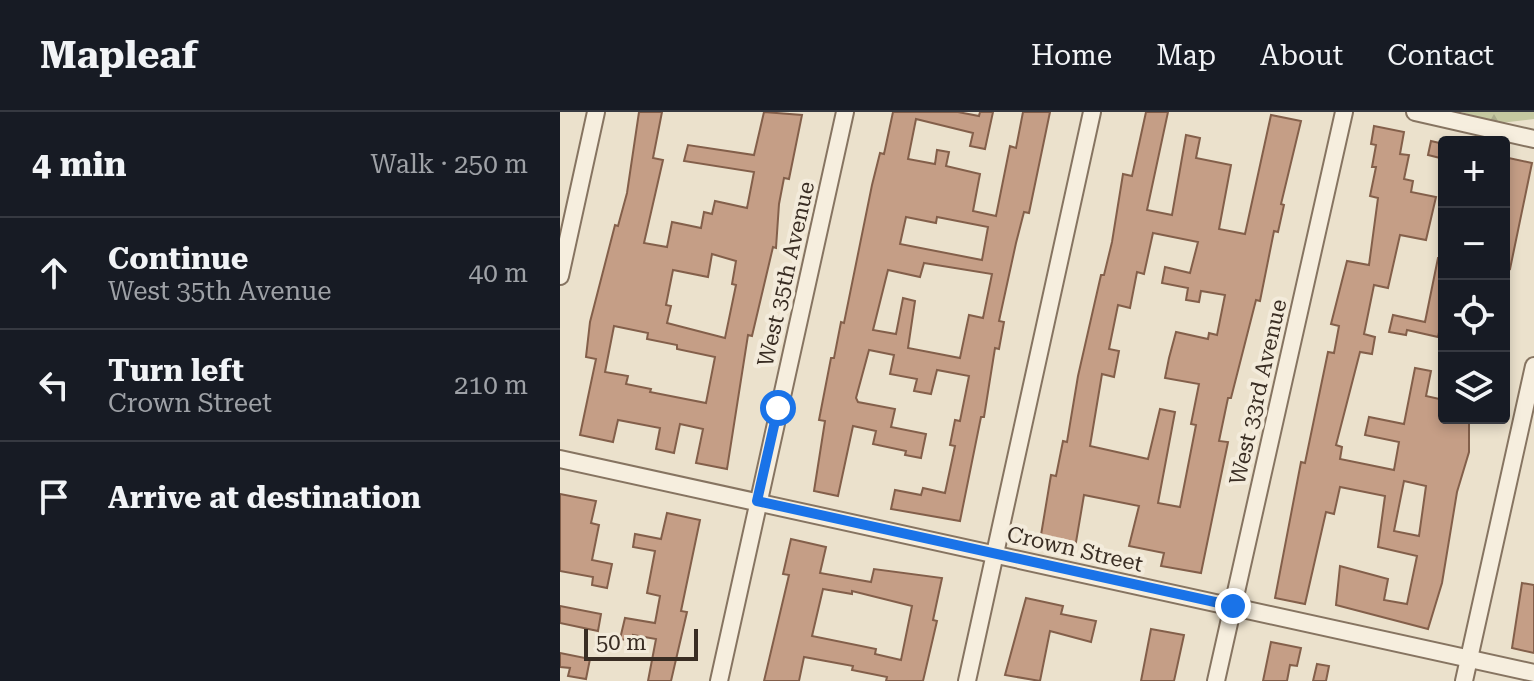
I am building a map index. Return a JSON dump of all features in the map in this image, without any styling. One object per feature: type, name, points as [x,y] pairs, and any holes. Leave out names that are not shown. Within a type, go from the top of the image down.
[{"type":"street","points":[[560,276],[596,112]]},
{"type":"street","name":"West 35th Avenue","points":[[719,681],[845,112]]},
{"type":"street","points":[[967,681],[1092,112]]},
{"type":"street","name":"West 33rd Avenue","points":[[1216,681],[1344,112]]},
{"type":"street","points":[[1415,112],[1534,139]]},
{"type":"street","points":[[1464,681],[1534,366]]},
{"type":"street","name":"Crown Street","points":[[560,459],[1534,673]]},
{"type":"green space","points":[[1461,112],[1534,112],[1534,119],[1500,123]]},
{"type":"building","points":[[639,112],[662,112],[653,158],[663,160],[644,243],[667,247],[672,222],[701,228],[704,212],[712,214],[715,201],[747,208],[754,172],[684,161],[688,145],[754,155],[764,112],[802,115],[789,179],[784,178],[776,248],[773,247],[752,336],[748,335],[727,469],[696,463],[703,429],[680,424],[674,453],[656,449],[660,428],[618,420],[613,442],[580,435],[596,359],[586,357],[590,322],[615,225],[618,226],[627,193]],"holes":[[[712,254],[736,261],[732,284],[736,285],[725,338],[667,323],[671,306],[666,305],[673,270],[708,277]],[[614,326],[648,333],[647,339],[677,345],[677,349],[715,357],[706,403],[650,392],[651,389],[626,384],[628,376],[605,372]]]},
{"type":"building","points":[[893,112],[958,112],[979,116],[980,112],[993,112],[985,149],[970,146],[973,133],[916,119],[908,159],[935,164],[937,150],[949,152],[946,166],[980,174],[973,211],[996,216],[1010,146],[1016,148],[1023,112],[1050,112],[1029,213],[1024,212],[1016,243],[999,321],[1004,322],[999,349],[995,348],[984,417],[981,417],[960,521],[891,509],[895,490],[921,495],[923,488],[945,493],[955,446],[950,445],[955,420],[960,421],[969,376],[937,370],[931,394],[914,391],[917,379],[890,374],[894,355],[869,350],[856,398],[858,402],[895,409],[891,427],[926,434],[921,458],[905,455],[906,451],[873,444],[876,431],[853,426],[838,496],[814,491],[825,421],[819,420],[831,358],[834,358],[841,322],[844,323],[880,153],[884,154]],"holes":[[[906,217],[936,223],[937,217],[988,227],[982,260],[900,244]],[[924,263],[992,274],[983,318],[969,315],[960,358],[908,348],[915,301],[903,298],[896,334],[873,330],[888,270],[920,277]]]},
{"type":"building","points":[[1146,112],[1168,112],[1147,210],[1172,215],[1186,135],[1200,138],[1196,158],[1231,165],[1219,229],[1245,234],[1271,115],[1301,121],[1260,301],[1256,300],[1231,398],[1228,398],[1219,441],[1228,442],[1201,573],[1161,566],[1164,553],[1129,546],[1139,506],[1084,495],[1075,548],[1040,541],[1051,475],[1056,476],[1063,441],[1067,442],[1078,376],[1101,275],[1104,275],[1112,242],[1123,174],[1132,176]],"holes":[[[1153,233],[1198,242],[1190,273],[1165,267],[1162,283],[1188,288],[1186,300],[1199,302],[1201,291],[1225,295],[1217,335],[1209,333],[1208,339],[1176,332],[1169,358],[1165,378],[1199,384],[1191,424],[1196,425],[1180,507],[1158,503],[1175,412],[1160,409],[1148,459],[1090,446],[1102,374],[1114,377],[1119,351],[1109,349],[1118,305],[1130,308],[1137,272],[1144,274]]]},
{"type":"building","points":[[1374,126],[1404,132],[1400,154],[1409,155],[1404,179],[1413,181],[1411,192],[1436,197],[1426,240],[1400,235],[1388,288],[1374,285],[1364,334],[1375,337],[1372,354],[1360,352],[1336,445],[1342,447],[1340,459],[1394,470],[1399,442],[1365,435],[1369,417],[1404,424],[1415,368],[1431,371],[1426,396],[1438,399],[1438,424],[1469,424],[1469,452],[1457,492],[1442,583],[1428,629],[1336,605],[1340,566],[1388,579],[1384,600],[1407,604],[1417,556],[1378,547],[1385,496],[1340,487],[1334,514],[1326,512],[1305,604],[1275,598],[1301,462],[1305,463],[1328,352],[1334,353],[1339,326],[1331,324],[1347,261],[1369,265],[1378,198],[1370,196],[1376,167],[1372,167],[1376,145],[1371,144]],"holes":[[[1404,481],[1426,486],[1419,536],[1394,531]]]},
{"type":"building","points":[[1431,141],[1438,143],[1438,158],[1428,155]]},
{"type":"building","points":[[1510,158],[1532,163],[1510,269]]},
{"type":"building","points":[[1438,258],[1438,337],[1407,330],[1406,335],[1389,332],[1393,315],[1425,322]]},
{"type":"building","points":[[560,494],[596,501],[591,523],[599,525],[592,560],[612,564],[607,588],[592,585],[593,577],[560,571]]},
{"type":"building","points":[[667,513],[700,520],[681,611],[687,612],[671,681],[648,681],[656,639],[633,635],[632,641],[620,639],[625,618],[655,623],[660,596],[647,593],[655,551],[633,547],[635,534],[661,539]]},
{"type":"building","points":[[791,539],[826,547],[820,573],[871,582],[874,569],[942,578],[933,620],[937,621],[923,681],[886,681],[887,677],[852,670],[853,666],[804,657],[799,681],[764,681],[789,575],[783,574]],"holes":[[[823,589],[852,594],[852,591],[912,606],[901,660],[875,654],[876,649],[812,636]]]},
{"type":"building","points":[[1522,583],[1534,585],[1534,653],[1512,648]]},
{"type":"building","points":[[1026,598],[1063,606],[1061,614],[1096,621],[1091,642],[1050,631],[1040,681],[1005,675]]},
{"type":"building","points":[[560,606],[601,614],[598,631],[560,623]]},
{"type":"building","points":[[1151,629],[1184,635],[1174,681],[1141,681]]},
{"type":"building","points":[[1271,642],[1301,648],[1297,666],[1290,665],[1287,681],[1263,681]]},
{"type":"building","points":[[560,653],[590,659],[586,679],[568,676],[570,668],[560,667]]},
{"type":"building","points":[[1317,664],[1329,666],[1326,681],[1313,681]]},
{"type":"route","points":[[778,408],[757,501],[1233,606]]}]
